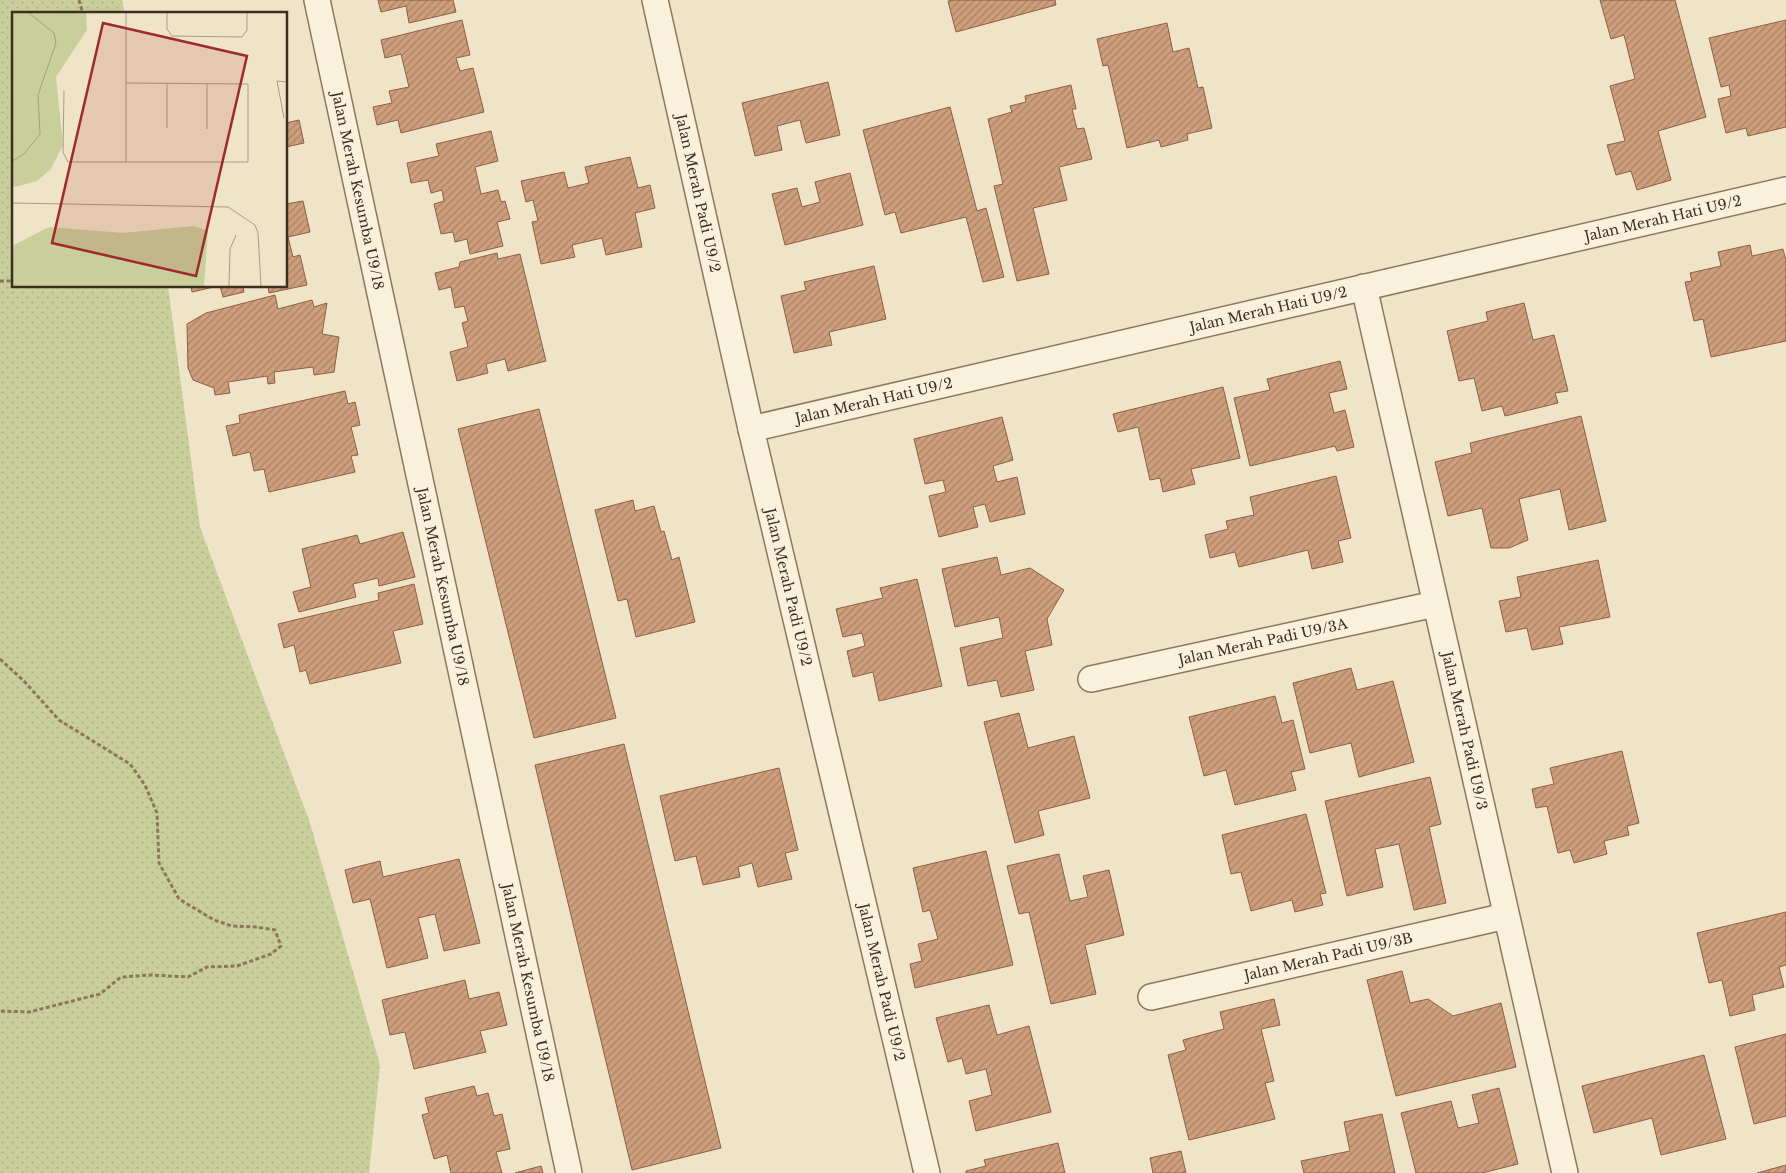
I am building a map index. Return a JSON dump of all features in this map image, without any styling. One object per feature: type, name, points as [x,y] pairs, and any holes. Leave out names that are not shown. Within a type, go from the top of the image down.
[{"type":"street","name":"Jalan Merah Kesumba U9/18","points":[[317,0],[569,1173]]},
{"type":"street","name":"Jalan Merah Padi U9/2","points":[[655,0],[751,429],[927,1173]]},
{"type":"street","name":"Jalan Merah Hati U9/2","points":[[751,429],[1786,190]]},
{"type":"street","name":"Jalan Merah Padi U9/3","points":[[1364,287],[1565,1173]]},
{"type":"street","name":"Jalan Merah Padi U9/3A","points":[[1091,679],[1435,604]]},
{"type":"street","name":"Jalan Merah Padi U9/3B","points":[[1151,997],[1506,916]]},
{"type":"path","points":[[0,659],[24,681],[58,720],[130,764],[145,785],[157,813],[159,863],[179,899],[214,920],[232,926],[275,930],[281,946],[271,954],[237,966],[207,967],[188,977],[151,975],[121,977],[100,994],[29,1012],[0,1011]]},
{"type":"green space","points":[[0,0],[122,0],[125,12],[12,12],[12,288],[168,288],[200,527],[310,823],[380,1065],[369,1173],[0,1173]]},
{"type":"building","points":[[378,0],[453,0],[456,12],[409,23],[406,6],[381,12]]},
{"type":"building","points":[[1055,0],[1056,5],[956,32],[948,1]]},
{"type":"building","points":[[1600,0],[1675,0],[1706,117],[1658,131],[1671,180],[1637,190],[1631,171],[1616,175],[1607,145],[1625,141],[1610,86],[1635,79],[1624,35],[1611,39]]},
{"type":"building","points":[[462,20],[470,55],[456,58],[460,71],[473,68],[484,112],[401,133],[398,120],[377,125],[373,107],[392,103],[389,91],[409,87],[401,54],[385,58],[381,40]]},
{"type":"building","points":[[1786,20],[1786,127],[1748,136],[1746,128],[1726,133],[1718,99],[1731,96],[1729,85],[1721,87],[1709,38]]},
{"type":"building","points":[[1167,23],[1173,52],[1189,48],[1198,88],[1203,87],[1212,128],[1187,134],[1188,140],[1161,147],[1159,140],[1127,148],[1108,65],[1103,66],[1097,39]]},
{"type":"building","points":[[828,82],[840,135],[806,143],[800,120],[777,126],[782,150],[755,156],[742,103]]},
{"type":"building","points":[[1071,85],[1076,109],[1072,109],[1077,129],[1084,128],[1092,159],[1059,167],[1067,200],[1033,208],[1049,274],[1017,281],[994,186],[1003,184],[988,119],[1012,112],[1010,106],[1026,102],[1025,96]]},
{"type":"building","points":[[950,107],[977,211],[986,208],[1004,277],[983,282],[966,217],[901,233],[895,212],[885,215],[863,130]]},
{"type":"building","points":[[299,120],[304,143],[288,147],[288,123]]},
{"type":"building","points":[[491,131],[498,161],[475,167],[481,194],[498,190],[501,202],[505,201],[510,219],[497,222],[503,246],[470,254],[467,239],[455,242],[453,232],[441,234],[434,204],[444,201],[442,190],[431,193],[428,180],[411,183],[407,163],[439,156],[436,144]]},
{"type":"building","points":[[630,157],[638,188],[650,185],[655,208],[635,213],[642,247],[606,255],[602,238],[572,245],[575,257],[541,264],[532,222],[538,221],[533,200],[526,202],[521,181],[564,172],[568,188],[589,183],[585,167]]},
{"type":"building","points":[[850,173],[863,225],[785,245],[772,194],[797,188],[802,207],[820,202],[815,182]]},
{"type":"building","points":[[303,201],[310,232],[288,237],[288,204]]},
{"type":"building","points":[[288,237],[293,257],[300,255],[307,285],[269,293],[268,288],[288,288]]},
{"type":"building","points":[[1750,245],[1752,256],[1783,249],[1786,261],[1786,341],[1711,357],[1703,319],[1694,321],[1685,282],[1692,281],[1690,273],[1721,266],[1718,252]]},
{"type":"building","points":[[497,253],[498,259],[520,254],[546,361],[508,371],[505,359],[486,364],[488,373],[457,381],[450,352],[468,347],[462,323],[468,321],[464,306],[455,308],[451,287],[439,290],[435,273],[459,267],[460,262]]},
{"type":"building","points":[[874,266],[886,319],[829,332],[832,345],[794,353],[781,296],[806,290],[804,282]]},
{"type":"building","points":[[191,288],[209,288],[192,292]]},
{"type":"building","points":[[221,288],[243,288],[244,292],[223,297]]},
{"type":"building","points":[[275,295],[278,309],[312,300],[314,307],[327,303],[322,334],[339,337],[334,372],[314,375],[313,367],[274,372],[275,383],[268,384],[267,376],[228,382],[230,393],[215,395],[214,388],[193,380],[188,368],[187,324],[206,313]]},
{"type":"building","points":[[1524,303],[1533,340],[1554,335],[1568,391],[1555,393],[1558,403],[1505,416],[1502,406],[1482,411],[1474,378],[1459,381],[1447,331],[1488,321],[1486,312]]},
{"type":"building","points":[[1340,361],[1347,389],[1329,393],[1334,413],[1345,410],[1354,447],[1337,451],[1335,446],[1250,466],[1234,398],[1270,390],[1267,379]]},
{"type":"building","points":[[1223,387],[1240,458],[1191,469],[1195,484],[1163,492],[1160,478],[1150,480],[1138,427],[1118,432],[1113,414]]},
{"type":"building","points":[[345,391],[348,404],[355,402],[360,425],[351,427],[358,455],[351,456],[355,472],[269,492],[264,469],[254,471],[250,452],[233,456],[226,426],[240,423],[239,415]]},
{"type":"building","points":[[539,409],[616,718],[534,738],[458,429]]},
{"type":"building","points":[[1581,416],[1606,521],[1569,530],[1560,489],[1519,499],[1528,540],[1509,548],[1491,548],[1482,508],[1448,516],[1435,462],[1472,453],[1470,443]]},
{"type":"building","points":[[1002,417],[1013,460],[993,466],[997,482],[1017,477],[1025,514],[990,522],[985,504],[973,507],[978,527],[939,537],[929,496],[946,492],[943,480],[925,484],[914,439]]},
{"type":"building","points":[[1336,476],[1351,538],[1338,541],[1343,562],[1312,569],[1308,550],[1239,567],[1235,552],[1210,558],[1205,535],[1228,529],[1226,521],[1254,515],[1250,497]]},
{"type":"building","points":[[633,500],[635,511],[654,506],[661,532],[664,531],[672,560],[679,557],[695,622],[636,637],[627,599],[618,601],[595,510]]},
{"type":"building","points":[[403,532],[415,577],[379,586],[378,578],[353,584],[356,597],[299,612],[293,592],[311,587],[302,549],[357,535],[360,544]]},
{"type":"building","points":[[997,557],[1001,575],[1030,568],[1064,590],[1047,619],[1052,645],[1025,651],[1034,690],[1001,697],[997,680],[968,686],[960,648],[1003,638],[999,617],[955,627],[942,569]]},
{"type":"building","points":[[1598,560],[1610,617],[1559,627],[1563,644],[1532,650],[1527,628],[1506,632],[1499,601],[1521,597],[1517,577]]},
{"type":"building","points":[[917,579],[942,686],[879,701],[873,672],[853,677],[847,651],[865,646],[862,633],[843,637],[836,609],[883,598],[880,588]]},
{"type":"building","points":[[414,584],[423,624],[393,631],[401,663],[310,684],[306,670],[300,672],[294,645],[284,648],[278,624],[379,600],[378,593]]},
{"type":"building","points":[[1351,668],[1357,690],[1393,681],[1414,762],[1359,777],[1351,743],[1310,753],[1293,683]]},
{"type":"building","points":[[1275,696],[1282,723],[1293,720],[1305,769],[1291,772],[1296,790],[1235,805],[1226,770],[1204,776],[1189,717]]},
{"type":"building","points":[[1019,713],[1028,748],[1074,736],[1090,798],[1038,811],[1044,835],[1015,843],[984,722]]},
{"type":"building","points":[[624,744],[721,1148],[632,1170],[535,765]]},
{"type":"building","points":[[1622,751],[1639,823],[1627,826],[1629,835],[1604,841],[1607,854],[1574,863],[1570,850],[1558,853],[1547,806],[1536,808],[1532,789],[1554,784],[1550,768]]},
{"type":"building","points":[[779,768],[798,850],[785,853],[792,879],[758,887],[752,863],[738,867],[740,877],[703,885],[696,856],[675,861],[660,796]]},
{"type":"building","points":[[1430,777],[1441,824],[1429,827],[1446,903],[1414,910],[1399,844],[1375,849],[1383,887],[1347,896],[1325,801]]},
{"type":"building","points":[[1306,814],[1326,893],[1320,894],[1323,905],[1295,912],[1292,900],[1251,911],[1241,872],[1231,874],[1222,835]]},
{"type":"building","points":[[986,851],[1013,965],[915,988],[910,964],[922,961],[918,944],[938,939],[930,910],[923,912],[913,868]]},
{"type":"building","points":[[1059,854],[1070,901],[1088,897],[1083,876],[1109,870],[1124,935],[1085,945],[1096,994],[1051,1004],[1029,912],[1019,914],[1007,866]]},
{"type":"building","points":[[459,859],[480,943],[444,951],[435,914],[418,918],[428,958],[387,968],[370,899],[353,903],[345,870],[380,861],[383,877]]},
{"type":"building","points":[[1786,912],[1786,965],[1779,967],[1784,987],[1752,995],[1755,1010],[1730,1016],[1722,980],[1709,983],[1697,933]]},
{"type":"building","points":[[1402,971],[1410,1003],[1428,999],[1453,1016],[1501,1003],[1516,1067],[1396,1096],[1367,980]]},
{"type":"building","points":[[465,980],[469,999],[499,992],[507,1025],[480,1031],[486,1052],[414,1069],[405,1032],[390,1035],[382,1000]]},
{"type":"building","points":[[1274,999],[1280,1025],[1261,1029],[1274,1081],[1265,1083],[1275,1119],[1189,1140],[1168,1055],[1186,1050],[1183,1040],[1224,1029],[1220,1012]]},
{"type":"building","points":[[989,1005],[997,1035],[1029,1026],[1051,1112],[976,1131],[969,1101],[992,1095],[986,1069],[966,1074],[962,1058],[948,1062],[936,1018]]},
{"type":"building","points":[[1786,1034],[1786,1116],[1754,1124],[1735,1047]]},
{"type":"building","points":[[1704,1055],[1726,1139],[1661,1155],[1652,1118],[1594,1133],[1582,1086]]},
{"type":"building","points":[[474,1086],[477,1096],[488,1093],[494,1116],[502,1114],[510,1149],[496,1152],[502,1173],[451,1173],[447,1155],[434,1159],[422,1115],[429,1113],[425,1098]]},
{"type":"building","points":[[1499,1088],[1518,1164],[1482,1173],[1416,1173],[1401,1113],[1451,1101],[1458,1128],[1479,1123],[1472,1095]]},
{"type":"building","points":[[1382,1114],[1395,1173],[1304,1173],[1301,1161],[1350,1151],[1344,1122]]},
{"type":"building","points":[[1058,1143],[1065,1173],[966,1173],[966,1171],[986,1166],[984,1160]]},
{"type":"building","points":[[1181,1151],[1186,1173],[1153,1173],[1150,1158]]},
{"type":"building","points":[[1786,1165],[1786,1173],[1757,1173]]},
{"type":"building","points":[[541,1166],[543,1173],[515,1173]]}]
